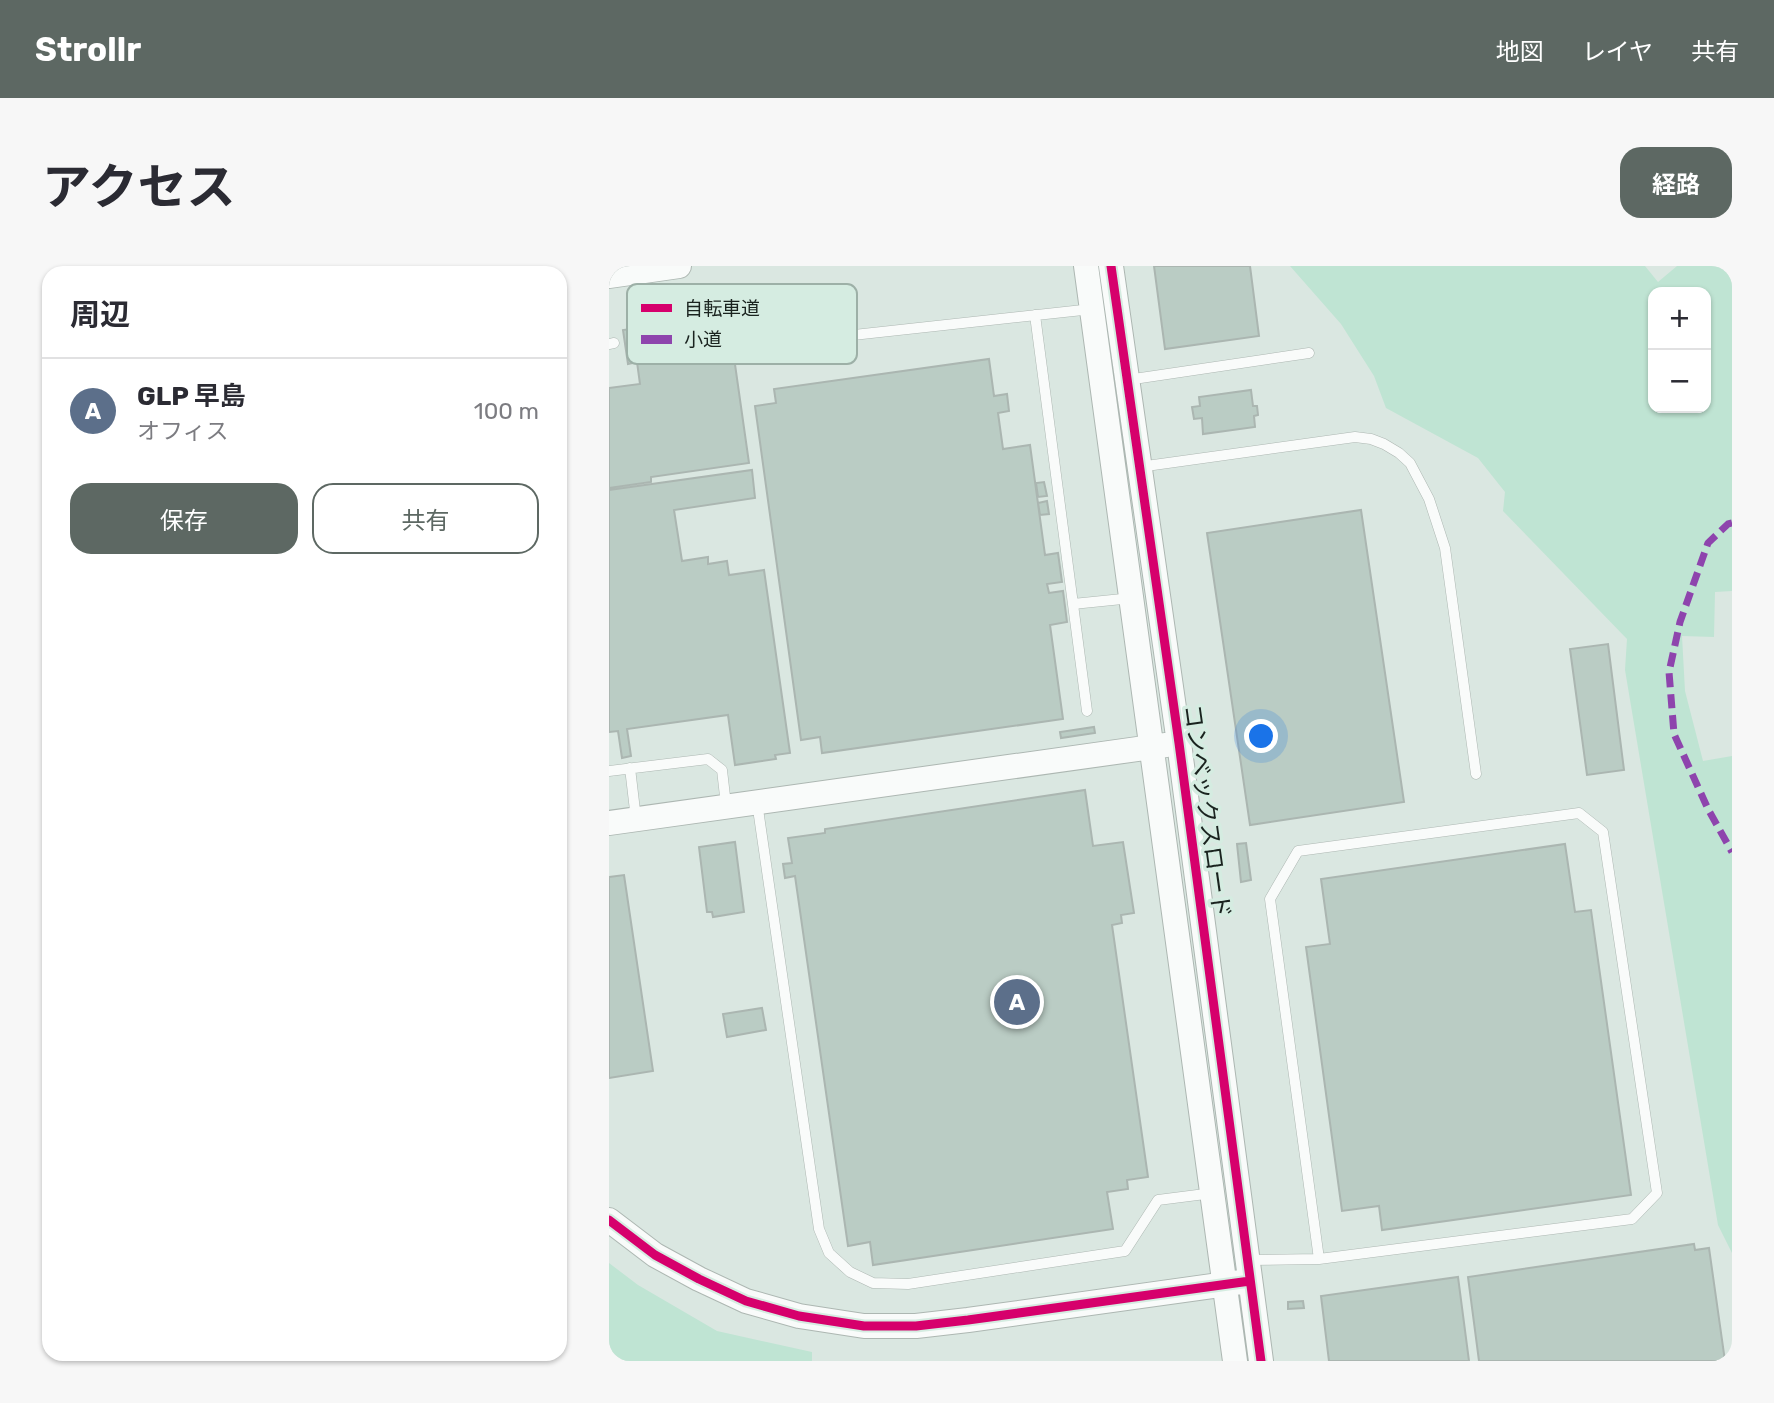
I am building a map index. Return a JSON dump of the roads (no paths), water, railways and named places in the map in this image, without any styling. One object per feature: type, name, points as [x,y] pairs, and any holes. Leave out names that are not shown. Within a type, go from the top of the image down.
[{"type":"street","name":"コンベックスロード","points":[[1086,266],[1235,1361]]},
{"type":"street","name":"コンベックスロード","points":[[1111,266],[1179,743],[1261,1361]]},
{"type":"street","points":[[609,276],[664,267]]},
{"type":"street","points":[[609,823],[1179,743]]},
{"type":"street","points":[[609,1220],[655,1255],[746,1301],[799,1316],[865,1326],[916,1326],[955,1322],[1223,1272],[1248,1270]]},
{"type":"lane","points":[[857,335],[1116,306]]},
{"type":"lane","points":[[1035,315],[1087,711]]},
{"type":"lane","points":[[1102,384],[1309,353]]},
{"type":"lane","points":[[1114,471],[1355,437],[1384,444],[1405,458],[1429,499],[1445,548],[1476,774]]},
{"type":"lane","points":[[1073,604],[1158,596]]},
{"type":"lane","points":[[609,771],[708,758],[722,770],[726,806]]},
{"type":"lane","points":[[630,768],[636,819]]},
{"type":"lane","points":[[757,802],[819,1229],[829,1253],[849,1272],[873,1283],[908,1284],[1125,1251],[1158,1200],[1238,1190]]},
{"type":"lane","points":[[1248,1270],[1632,1219],[1657,1193],[1603,832],[1579,813],[1298,851],[1270,899],[1319,1259]]},
{"type":"place","name":"GLP 早島","points":[[1017,1002]]}]
